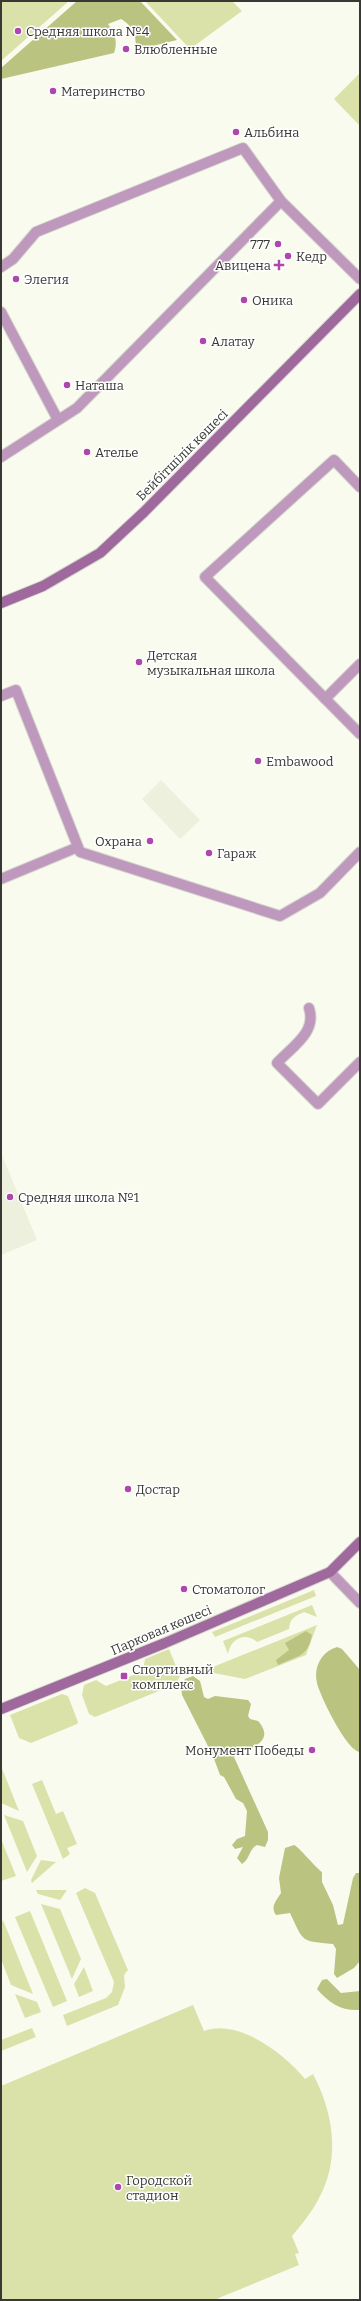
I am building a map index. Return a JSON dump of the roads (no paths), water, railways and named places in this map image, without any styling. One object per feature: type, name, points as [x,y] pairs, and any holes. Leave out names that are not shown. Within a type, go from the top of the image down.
[{"type":"street","points":[[1,267],[13,258],[36,232],[243,148],[281,200],[360,279]]},
{"type":"street","points":[[1,458],[76,408],[281,200]]},
{"type":"street","name":"Бейбітшілік көшесі","points":[[1,603],[43,586],[100,553],[144,512],[360,294]]},
{"type":"street","points":[[1,312],[58,420]]},
{"type":"street","points":[[360,487],[334,460],[205,577],[360,734]]},
{"type":"street","points":[[326,699],[360,664]]},
{"type":"street","points":[[1,696],[16,690],[80,852],[280,916],[320,893],[360,852]]},
{"type":"street","points":[[1,879],[78,847]]},
{"type":"street","points":[[309,1008],[313,1018],[310,1030],[277,1063],[318,1104],[360,1062]]},
{"type":"street","points":[[360,1542],[330,1572],[360,1603]]},
{"type":"street","name":"Парковая көшесі","points":[[1,1709],[165,1643],[330,1572]]},
{"type":"place","name":"Средняя школа №4","points":[[18,31]]},
{"type":"place","name":"Влюбленные","points":[[126,49]]},
{"type":"place","name":"Материнство","points":[[53,91]]},
{"type":"place","name":"Альбина","points":[[236,132]]},
{"type":"place","name":"777","points":[[278,244]]},
{"type":"place","name":"Кедр","points":[[288,256]]},
{"type":"place","name":"Авицена","points":[[279,265]]},
{"type":"place","name":"Элегия","points":[[16,279]]},
{"type":"place","name":"Оника","points":[[244,300]]},
{"type":"place","name":"Алатау","points":[[203,341]]},
{"type":"place","name":"Наташа","points":[[67,385]]},
{"type":"place","name":"Ателье","points":[[87,452]]},
{"type":"place","name":"Детская музыкальная школа","points":[[139,662]]},
{"type":"place","name":"Embawood","points":[[258,761]]},
{"type":"place","name":"Охрана","points":[[150,841]]},
{"type":"place","name":"Гараж","points":[[209,853]]},
{"type":"place","name":"Средняя школа №1","points":[[10,1197]]},
{"type":"place","name":"Достар","points":[[128,1489]]},
{"type":"place","name":"Стоматолог","points":[[184,1589]]},
{"type":"place","name":"Спортивный комплекс","points":[[124,1676]]},
{"type":"place","name":"Монумент Победы","points":[[312,1750]]},
{"type":"place","name":"Городской стадион","points":[[118,2187]]}]
